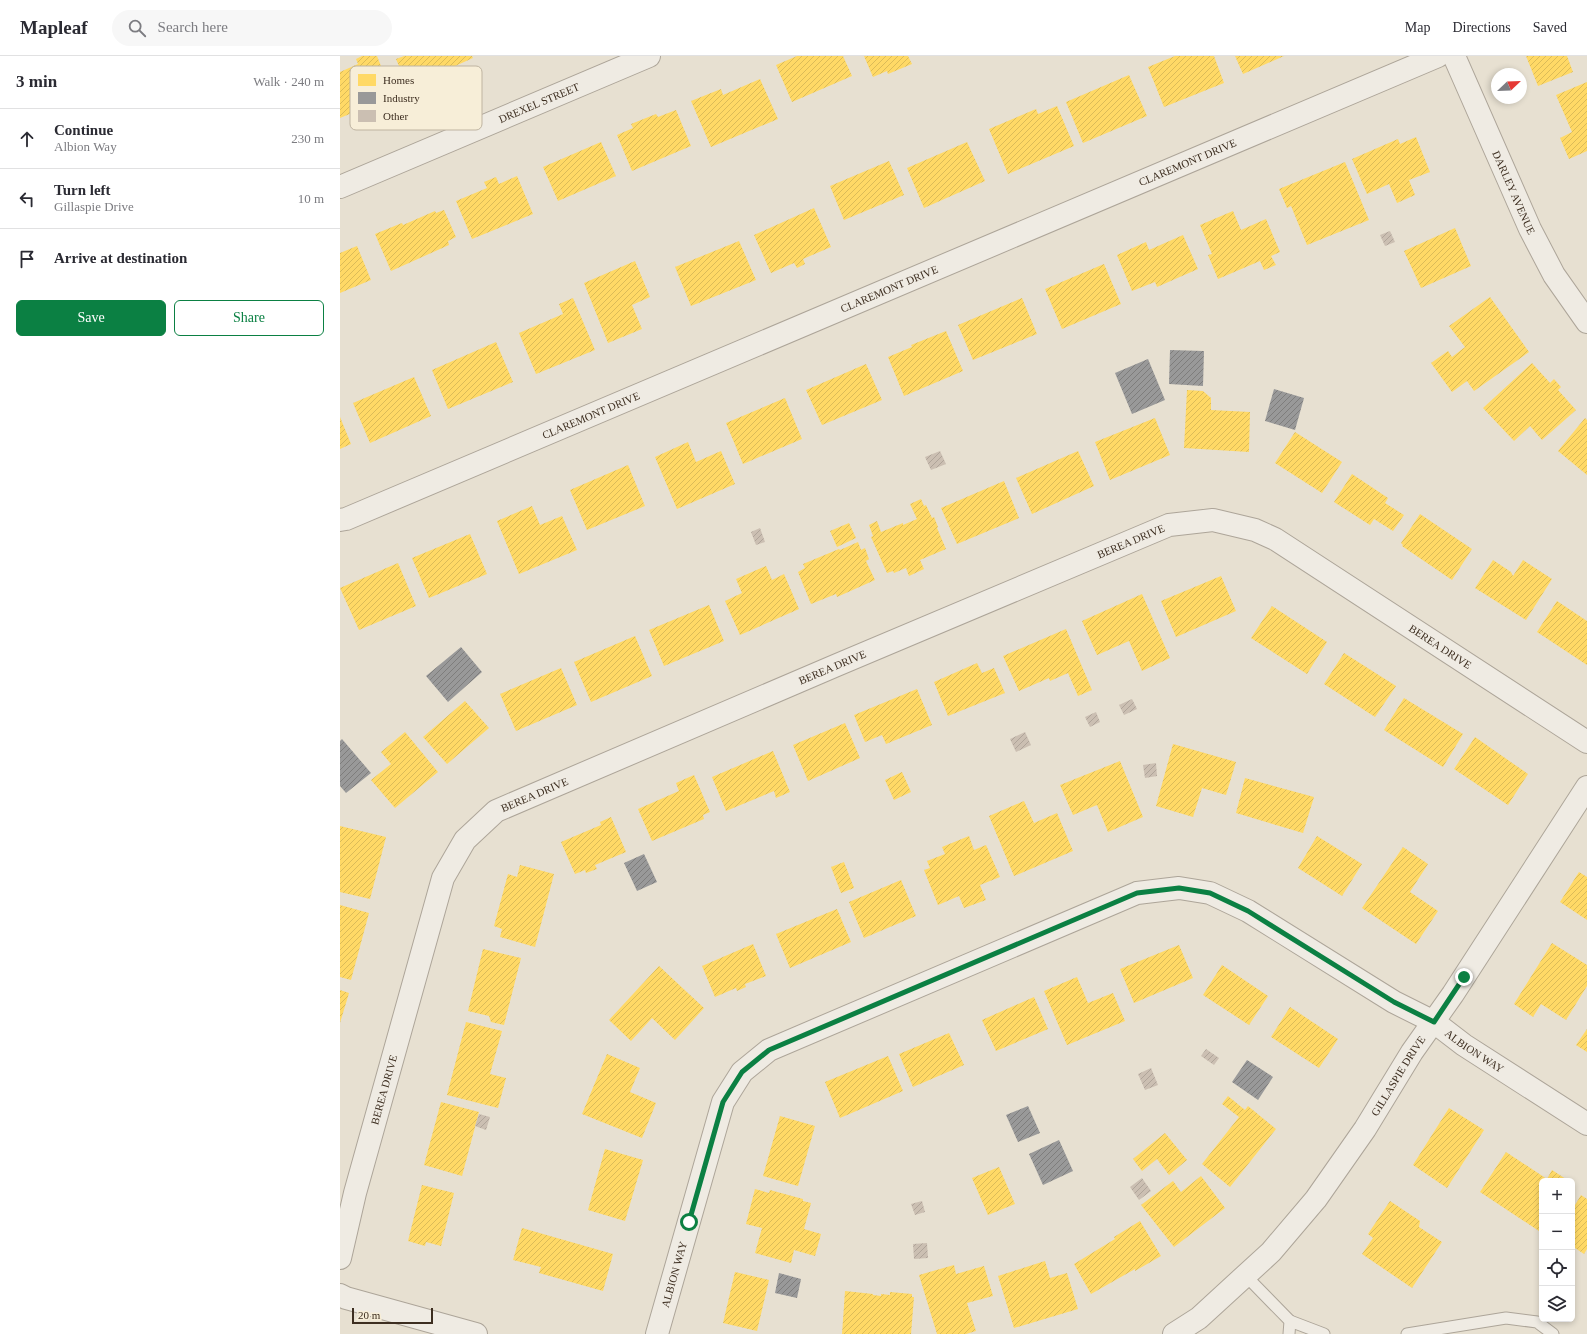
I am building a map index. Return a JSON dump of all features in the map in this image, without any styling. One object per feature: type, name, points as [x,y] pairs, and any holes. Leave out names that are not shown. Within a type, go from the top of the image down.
[{"type":"street","name":"DREXEL STREET","points":[[482,127],[648,56]]},
{"type":"street","name":"CLAREMONT DRIVE","points":[[340,520],[346,519],[552,433],[1438,56]]},
{"type":"street","name":"DARLEY AVENUE","points":[[1454,56],[1530,229],[1554,275],[1587,322]]},
{"type":"street","name":"DREXEL STREET","points":[[340,187],[474,130]]},
{"type":"street","name":"BEREA DRIVE","points":[[340,1258],[356,1193],[443,878],[465,840],[496,811],[1170,525],[1213,520],[1255,530],[1275,539],[1587,742]]},
{"type":"street","name":"GILLASPIE DRIVE","points":[[1174,1334],[1199,1318],[1271,1252],[1316,1199],[1365,1129],[1412,1052],[1434,1022],[1587,787]]},
{"type":"street","name":"ALBION WAY","points":[[657,1334],[723,1102],[742,1072],[769,1050],[1137,893],[1179,888],[1210,893],[1248,911],[1394,1002],[1434,1022],[1464,1045],[1587,1124]]},
{"type":"street","points":[[340,1295],[346,1298],[476,1334]]},
{"type":"lane","points":[[1245,1275],[1290,1321],[1324,1334]]},
{"type":"lane","points":[[1407,1334],[1506,1318],[1537,1322],[1553,1334]]},
{"type":"lane","points":[[1289,1334],[1290,1321]]},
{"type":"building: Homes","points":[[362,56],[377,56],[381,66],[354,66],[358,64],[356,59]]},
{"type":"building: Homes","points":[[404,56],[472,56],[473,58],[455,66],[399,66],[396,59]]},
{"type":"building: Homes","points":[[797,56],[843,56],[852,76],[792,102],[776,65]]},
{"type":"building: Homes","points":[[864,56],[908,56],[912,64],[888,74],[887,71],[873,77]]},
{"type":"building: Homes","points":[[1175,56],[1214,56],[1224,83],[1164,107],[1148,67]]},
{"type":"building: Homes","points":[[1235,56],[1284,56],[1243,74]]},
{"type":"building: Homes","points":[[1526,56],[1567,56],[1573,72],[1538,86]]},
{"type":"building: Homes","points":[[350,68],[350,114],[340,118],[340,72]]},
{"type":"building: Homes","points":[[1129,75],[1147,116],[1083,143],[1066,102]]},
{"type":"building: Homes","points":[[760,79],[778,119],[711,147],[691,101],[721,89],[723,95]]},
{"type":"building: Homes","points":[[1587,82],[1587,151],[1569,159],[1560,138],[1572,132],[1556,95]]},
{"type":"building: Homes","points":[[1057,106],[1074,146],[1008,174],[989,129],[1036,109],[1038,114]]},
{"type":"building: Homes","points":[[676,110],[691,146],[632,171],[617,135],[633,128],[631,124],[656,114],[658,117]]},
{"type":"building: Homes","points":[[1416,137],[1430,172],[1409,180],[1415,195],[1397,203],[1389,184],[1367,194],[1352,159],[1398,139],[1400,144]]},
{"type":"building: Homes","points":[[601,142],[616,176],[558,201],[543,167]]},
{"type":"building: Homes","points":[[967,142],[985,181],[924,208],[907,168]]},
{"type":"building: Homes","points":[[889,161],[904,195],[844,220],[830,186]]},
{"type":"building: Homes","points":[[1345,162],[1369,220],[1307,245],[1291,206],[1287,208],[1279,189]]},
{"type":"building: Homes","points":[[517,176],[533,214],[472,239],[456,201],[487,188],[484,182],[496,177],[499,184]]},
{"type":"building: Homes","points":[[814,208],[831,247],[803,259],[805,264],[797,268],[794,263],[771,273],[754,235]]},
{"type":"building: Homes","points":[[444,210],[456,237],[448,241],[449,245],[391,271],[375,234],[402,223],[403,225],[435,211],[436,213]]},
{"type":"building: Homes","points":[[1233,211],[1241,230],[1266,219],[1280,252],[1271,256],[1276,265],[1264,270],[1260,261],[1218,279],[1208,255],[1212,254],[1200,225]]},
{"type":"building: Homes","points":[[1455,228],[1471,266],[1421,288],[1404,251]]},
{"type":"building: Homes","points":[[1183,235],[1198,269],[1157,287],[1155,282],[1132,291],[1117,255],[1146,242],[1149,250]]},
{"type":"building: Homes","points":[[739,241],[756,280],[691,306],[675,267]]},
{"type":"building: Homes","points":[[357,246],[371,280],[340,293],[340,253]]},
{"type":"building: Homes","points":[[635,261],[650,297],[632,305],[642,329],[608,343],[584,283]]},
{"type":"building: Homes","points":[[1104,264],[1121,304],[1062,329],[1045,289]]},
{"type":"building: Homes","points":[[1490,297],[1529,352],[1474,391],[1467,381],[1452,392],[1431,363],[1448,351],[1452,357],[1465,347],[1449,326]]},
{"type":"building: Homes","points":[[573,298],[595,350],[536,374],[519,333],[563,314],[559,304]]},
{"type":"building: Homes","points":[[1022,298],[1037,334],[973,360],[958,325]]},
{"type":"building: Homes","points":[[946,331],[963,371],[904,396],[888,357],[912,347],[911,345]]},
{"type":"building: Homes","points":[[496,342],[513,382],[448,409],[432,370]]},
{"type":"building: Homes","points":[[1532,363],[1550,383],[1554,379],[1561,387],[1558,390],[1576,410],[1542,440],[1530,426],[1514,441],[1483,408]]},
{"type":"building: Homes","points":[[866,364],[882,400],[822,425],[806,390]]},
{"type":"building: Homes","points":[[414,377],[431,416],[370,443],[353,403]]},
{"type":"building: Homes","points":[[1187,390],[1203,391],[1211,398],[1211,410],[1250,412],[1249,452],[1184,448]]},
{"type":"building: Homes","points":[[785,398],[802,439],[743,464],[726,423]]},
{"type":"building: Homes","points":[[340,417],[351,444],[340,449]]},
{"type":"building: Homes","points":[[1155,418],[1170,455],[1110,480],[1095,442]]},
{"type":"building: Homes","points":[[1585,418],[1587,420],[1587,475],[1558,451]]},
{"type":"building: Homes","points":[[1295,432],[1342,462],[1322,493],[1275,463]]},
{"type":"building: Homes","points":[[688,442],[696,462],[721,451],[735,484],[677,509],[655,457]]},
{"type":"building: Homes","points":[[1078,451],[1094,486],[1032,514],[1016,478]]},
{"type":"building: Homes","points":[[628,465],[645,506],[587,530],[570,490]]},
{"type":"building: Homes","points":[[1352,474],[1388,498],[1385,503],[1404,515],[1393,531],[1374,519],[1370,525],[1334,502]]},
{"type":"building: Homes","points":[[1004,481],[1019,518],[957,544],[941,508]]},
{"type":"building: Homes","points":[[921,499],[924,506],[926,505],[932,518],[934,517],[946,549],[920,560],[924,569],[909,576],[906,568],[894,573],[893,571],[887,573],[871,537],[873,536],[869,525],[877,521],[881,532],[917,519],[910,504]]},
{"type":"building: Homes","points":[[532,506],[540,525],[562,516],[577,550],[519,574],[497,521]]},
{"type":"building: Homes","points":[[1420,514],[1472,549],[1452,580],[1402,546],[1403,545],[1401,543]]},
{"type":"building: Homes","points":[[849,523],[856,538],[837,547],[830,531]]},
{"type":"building: Homes","points":[[470,534],[487,574],[429,598],[412,558]]},
{"type":"building: Homes","points":[[858,542],[861,550],[865,548],[869,559],[866,561],[875,580],[837,597],[836,594],[811,604],[798,572],[805,568],[803,564]]},
{"type":"building: Homes","points":[[1493,560],[1511,572],[1513,576],[1523,560],[1552,579],[1526,620],[1475,588]]},
{"type":"building: Homes","points":[[398,563],[416,606],[359,630],[340,588]]},
{"type":"building: Homes","points":[[766,566],[772,580],[784,574],[799,609],[740,635],[725,601],[742,593],[736,579]]},
{"type":"building: Homes","points":[[1221,576],[1236,611],[1176,637],[1161,601]]},
{"type":"building: Homes","points":[[1142,594],[1170,658],[1142,671],[1129,641],[1097,655],[1082,621]]},
{"type":"building: Homes","points":[[1557,601],[1587,621],[1587,665],[1537,632]]},
{"type":"building: Homes","points":[[709,605],[724,641],[664,666],[649,630]]},
{"type":"building: Homes","points":[[1272,606],[1327,642],[1307,674],[1251,638]]},
{"type":"building: Homes","points":[[1066,629],[1092,690],[1078,696],[1068,673],[1050,681],[1049,678],[1019,691],[1003,656]]},
{"type":"building: Homes","points":[[635,636],[652,676],[591,702],[574,662]]},
{"type":"building: Homes","points":[[1344,653],[1396,686],[1375,717],[1324,684]]},
{"type":"building: Homes","points":[[977,663],[982,673],[994,668],[1005,693],[948,716],[934,682]]},
{"type":"building: Homes","points":[[561,668],[577,705],[516,731],[500,694]]},
{"type":"building: Homes","points":[[917,689],[932,725],[886,744],[882,735],[865,742],[854,715]]},
{"type":"building: Homes","points":[[1404,698],[1463,734],[1443,767],[1384,730]]},
{"type":"building: Homes","points":[[465,701],[489,728],[447,764],[423,737]]},
{"type":"building: Homes","points":[[845,723],[860,758],[808,781],[793,745]]},
{"type":"building: Homes","points":[[405,732],[438,772],[395,808],[371,780],[391,764],[381,752]]},
{"type":"building: Homes","points":[[1475,737],[1528,774],[1508,805],[1454,769]]},
{"type":"building: Homes","points":[[1173,744],[1236,762],[1226,795],[1202,788],[1193,817],[1156,806]]},
{"type":"building: Homes","points":[[773,751],[790,792],[776,798],[774,791],[726,811],[712,777]]},
{"type":"building: Homes","points":[[1120,761],[1143,817],[1108,832],[1097,805],[1073,815],[1060,785]]},
{"type":"building: Homes","points":[[902,772],[911,792],[894,800],[885,780]]},
{"type":"building: Homes","points":[[694,775],[710,812],[703,815],[704,819],[652,841],[638,809],[679,791],[676,783]]},
{"type":"building: Homes","points":[[1245,778],[1314,797],[1303,833],[1236,813]]},
{"type":"building: Homes","points":[[1024,801],[1034,823],[1057,813],[1073,851],[1014,876],[989,816]]},
{"type":"building: Homes","points":[[611,817],[626,852],[595,865],[597,869],[586,873],[585,870],[575,874],[561,842],[601,825],[600,822]]},
{"type":"building: Homes","points":[[340,826],[386,837],[370,899],[340,892]]},
{"type":"building: Homes","points":[[969,836],[974,850],[986,845],[1000,877],[980,885],[986,900],[964,908],[959,896],[938,905],[924,870],[930,868],[927,861],[945,854],[942,847]]},
{"type":"building: Homes","points":[[1317,836],[1362,864],[1342,896],[1298,868]]},
{"type":"building: Homes","points":[[1403,847],[1428,864],[1410,892],[1438,911],[1416,944],[1362,908]]},
{"type":"building: Homes","points":[[844,862],[854,888],[841,893],[831,867]]},
{"type":"building: Homes","points":[[520,865],[554,874],[535,947],[500,937],[502,929],[494,926],[508,874],[517,877]]},
{"type":"building: Homes","points":[[1579,872],[1587,877],[1587,920],[1560,902]]},
{"type":"building: Homes","points":[[901,880],[916,916],[864,938],[849,902]]},
{"type":"building: Homes","points":[[340,905],[369,913],[351,980],[340,977]]},
{"type":"building: Homes","points":[[837,909],[851,942],[790,968],[776,934]]},
{"type":"building: Homes","points":[[1552,943],[1587,965],[1587,986],[1566,1020],[1541,1004],[1533,1017],[1514,1004]]},
{"type":"building: Homes","points":[[753,944],[766,976],[745,984],[746,987],[737,991],[736,988],[715,997],[702,966]]},
{"type":"building: Homes","points":[[1179,945],[1193,978],[1134,1003],[1120,969]]},
{"type":"building: Homes","points":[[483,949],[521,958],[504,1025],[491,1022],[489,1016],[468,1011]]},
{"type":"building: Homes","points":[[1222,965],[1268,996],[1249,1025],[1203,995]]},
{"type":"building: Homes","points":[[659,966],[704,1008],[675,1040],[652,1018],[631,1041],[609,1020]]},
{"type":"building: Homes","points":[[1077,977],[1088,1003],[1113,993],[1125,1021],[1067,1045],[1044,991]]},
{"type":"building: Homes","points":[[340,990],[349,993],[340,1023]]},
{"type":"building: Homes","points":[[1034,997],[1048,1029],[996,1051],[982,1020]]},
{"type":"building: Homes","points":[[1290,1007],[1338,1039],[1319,1068],[1271,1037]]},
{"type":"building: Homes","points":[[466,1022],[502,1031],[490,1074],[506,1078],[498,1108],[447,1095]]},
{"type":"building: Homes","points":[[1587,1029],[1587,1052],[1576,1045]]},
{"type":"building: Homes","points":[[949,1033],[964,1065],[913,1087],[899,1054]]},
{"type":"building: Homes","points":[[607,1054],[640,1068],[630,1092],[656,1103],[642,1138],[582,1114]]},
{"type":"building: Homes","points":[[888,1056],[903,1091],[840,1118],[825,1082]]},
{"type":"building: Homes","points":[[1228,1096],[1245,1110],[1248,1106],[1276,1129],[1230,1187],[1202,1164],[1239,1117],[1222,1104]]},
{"type":"building: Homes","points":[[441,1102],[479,1112],[462,1176],[424,1165]]},
{"type":"building: Homes","points":[[1449,1108],[1484,1130],[1447,1188],[1413,1165]]},
{"type":"building: Homes","points":[[780,1116],[815,1126],[798,1186],[763,1176]]},
{"type":"building: Homes","points":[[1165,1133],[1187,1160],[1169,1175],[1157,1159],[1142,1171],[1133,1159]]},
{"type":"building: Homes","points":[[605,1149],[643,1160],[625,1221],[588,1210]]},
{"type":"building: Homes","points":[[1506,1152],[1545,1178],[1539,1178],[1539,1231],[1480,1192]]},
{"type":"building: Homes","points":[[999,1167],[1015,1204],[988,1215],[972,1178]]},
{"type":"building: Homes","points":[[1552,1170],[1564,1178],[1548,1178]]},
{"type":"building: Homes","points":[[1201,1176],[1225,1208],[1174,1247],[1141,1205],[1173,1181],[1181,1192]]},
{"type":"building: Homes","points":[[422,1185],[454,1193],[441,1246],[426,1242],[425,1246],[408,1241]]},
{"type":"building: Homes","points":[[755,1189],[769,1193],[770,1190],[803,1199],[803,1201],[811,1203],[804,1229],[821,1234],[815,1256],[794,1250],[791,1263],[755,1253],[762,1228],[746,1224]]},
{"type":"building: Homes","points":[[1581,1195],[1587,1199],[1587,1249],[1584,1254],[1575,1248],[1575,1205]]},
{"type":"building: Homes","points":[[1390,1201],[1420,1221],[1419,1227],[1442,1242],[1412,1288],[1362,1254],[1373,1238],[1368,1234]]},
{"type":"building: Homes","points":[[1140,1221],[1161,1256],[1091,1294],[1074,1264],[1115,1239],[1114,1237]]},
{"type":"building: Homes","points":[[522,1228],[613,1254],[603,1291],[539,1273],[541,1267],[513,1260]]},
{"type":"building: Homes","points":[[1045,1261],[1050,1278],[1067,1273],[1078,1309],[1014,1328],[998,1276]]},
{"type":"building: Homes","points":[[954,1265],[956,1274],[984,1266],[993,1296],[967,1303],[976,1331],[966,1334],[937,1334],[919,1275]]},
{"type":"building: Homes","points":[[735,1272],[769,1280],[757,1331],[723,1323]]},
{"type":"building: Homes","points":[[845,1291],[881,1296],[881,1294],[890,1295],[890,1292],[912,1294],[912,1297],[914,1297],[911,1334],[842,1334]]},
{"type":"building: Industry","points":[[1170,350],[1204,351],[1203,386],[1169,384]]},
{"type":"building: Industry","points":[[1148,359],[1165,400],[1132,414],[1115,373]]},
{"type":"building: Industry","points":[[1274,389],[1304,398],[1295,430],[1265,421]]},
{"type":"building: Industry","points":[[461,647],[482,672],[448,702],[426,676]]},
{"type":"building: Industry","points":[[342,739],[371,773],[346,793],[340,786],[340,741]]},
{"type":"building: Industry","points":[[644,854],[657,882],[637,891],[624,863]]},
{"type":"building: Industry","points":[[1247,1060],[1273,1077],[1258,1100],[1232,1082]]},
{"type":"building: Industry","points":[[1028,1106],[1040,1133],[1018,1142],[1006,1115]]},
{"type":"building: Industry","points":[[1059,1140],[1073,1171],[1043,1185],[1029,1154]]},
{"type":"building: Industry","points":[[779,1273],[801,1279],[797,1298],[775,1293]]},
{"type":"building: Other","points":[[1390,231],[1395,242],[1385,246],[1380,235]]},
{"type":"building: Other","points":[[940,451],[946,464],[931,470],[925,457]]},
{"type":"building: Other","points":[[760,528],[765,542],[756,545],[751,532]]},
{"type":"building: Other","points":[[1132,699],[1137,709],[1124,715],[1119,705]]},
{"type":"building: Other","points":[[1096,712],[1100,722],[1090,727],[1085,717]]},
{"type":"building: Other","points":[[1025,732],[1031,745],[1016,752],[1010,739]]},
{"type":"building: Other","points":[[1156,763],[1157,776],[1145,778],[1143,765]]},
{"type":"building: Other","points":[[1206,1049],[1219,1058],[1214,1065],[1201,1056]]},
{"type":"building: Other","points":[[1151,1068],[1158,1085],[1145,1090],[1138,1074]]},
{"type":"building: Other","points":[[479,1114],[490,1117],[486,1130],[475,1126]]},
{"type":"building: Other","points":[[1142,1178],[1151,1191],[1139,1200],[1130,1187]]},
{"type":"building: Other","points":[[922,1201],[925,1212],[915,1215],[911,1204]]},
{"type":"building: Other","points":[[927,1243],[928,1258],[914,1259],[913,1244]]},
{"type":"route","points":[[689,1222],[723,1102],[742,1072],[769,1050],[1137,893],[1179,888],[1210,893],[1248,911],[1394,1002],[1434,1022],[1464,977]]}]
